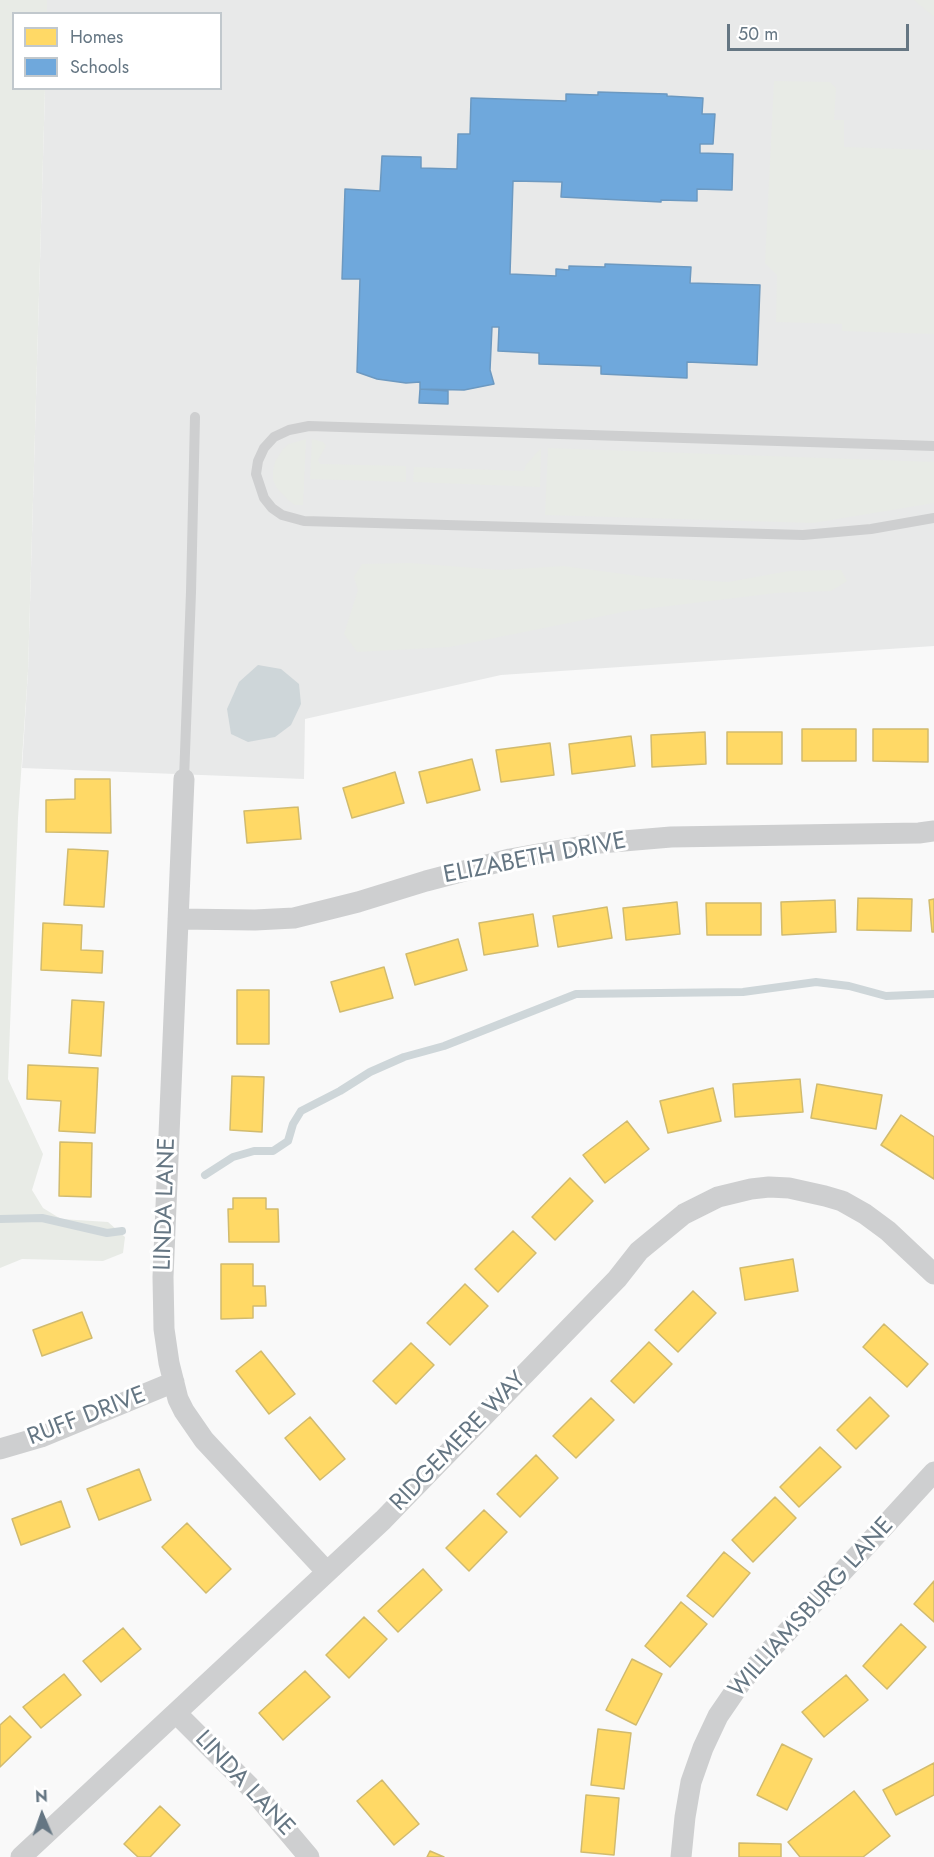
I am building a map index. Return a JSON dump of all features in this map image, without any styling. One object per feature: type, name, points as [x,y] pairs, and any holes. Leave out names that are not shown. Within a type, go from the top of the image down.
[{"type":"street","name":"LINDA LANE","points":[[184,779],[163,1277],[164,1329],[174,1382],[184,1411],[204,1440],[327,1572]]},
{"type":"street","name":"ELIZABETH DRIVE","points":[[178,919],[294,918],[510,859],[600,843],[671,837],[934,831]]},
{"type":"street","name":"RIDGEMERE WAY","points":[[21,1857],[383,1520],[617,1279],[639,1251],[684,1214],[726,1194],[769,1187],[789,1188],[825,1196],[842,1201],[865,1214],[888,1231],[934,1274]]},
{"type":"street","name":"RUFF DRIVE","points":[[0,1449],[41,1437],[174,1382]]},
{"type":"street","name":"WILLIAMSBURG LANE","points":[[681,1857],[685,1814],[692,1782],[703,1748],[718,1716],[742,1682],[934,1473]]},
{"type":"street","name":"LINDA LANE","points":[[176,1713],[249,1786],[309,1857]]},
{"type":"lane","points":[[184,779],[192,592],[195,417]]},
{"type":"lane","points":[[934,446],[309,426],[289,430],[274,437],[264,448],[258,461],[256,474],[264,498],[272,508],[282,515],[304,521],[803,535],[871,529],[934,518]]},
{"type":"shaded area","points":[[0,0],[47,0],[47,12],[12,12],[12,90],[45,90],[28,671],[18,818],[8,1079],[43,1154],[32,1190],[43,1208],[61,1219],[108,1222],[125,1237],[123,1253],[103,1261],[22,1259],[0,1268]]},
{"type":"shaded area","points":[[47,0],[934,0],[934,646],[501,675],[305,719],[304,779],[22,768],[28,671],[45,90],[222,90],[222,12],[47,12]]},
{"type":"shaded area","points":[[914,0],[934,0],[934,17]]},
{"type":"shaded area","points":[[774,81],[830,82],[836,88],[834,120],[844,120],[844,147],[934,150],[934,334],[842,331],[842,324],[776,322],[777,275],[765,263]]},
{"type":"shaded area","points":[[306,439],[303,505],[295,505],[277,488],[273,480],[273,471],[275,462],[283,449],[289,444]]},
{"type":"shaded area","points":[[312,439],[323,442],[326,446],[318,460],[320,464],[406,466],[406,482],[310,479]]},
{"type":"shaded area","points":[[541,448],[540,487],[413,482],[414,467],[524,471],[526,465]]},
{"type":"shaded area","points":[[548,448],[934,462],[934,503],[813,523],[545,515]]},
{"type":"shaded area","points":[[409,563],[500,570],[563,566],[646,577],[728,582],[789,571],[841,570],[847,581],[831,591],[776,593],[628,611],[450,647],[357,652],[344,634],[358,590],[354,577],[362,564]]},
{"type":"shaded area","points":[[258,665],[281,669],[299,684],[301,704],[291,725],[275,737],[248,742],[231,734],[227,709],[239,682]]},
{"type":"building: Homes","points":[[802,729],[856,729],[856,761],[802,761]]},
{"type":"building: Homes","points":[[873,729],[928,729],[928,762],[873,761]]},
{"type":"building: Homes","points":[[705,732],[706,764],[652,767],[651,735]]},
{"type":"building: Homes","points":[[727,732],[782,732],[782,764],[727,764]]},
{"type":"building: Homes","points":[[631,736],[635,766],[572,774],[569,744]]},
{"type":"building: Homes","points":[[550,743],[554,775],[501,782],[496,750]]},
{"type":"building: Homes","points":[[472,759],[480,790],[427,803],[419,772]]},
{"type":"building: Homes","points":[[395,772],[404,803],[352,818],[343,788]]},
{"type":"building: Homes","points":[[75,779],[110,779],[111,833],[46,832],[46,800],[75,799]]},
{"type":"building: Homes","points":[[298,807],[301,839],[247,843],[244,811]]},
{"type":"building: Homes","points":[[68,849],[108,851],[104,907],[64,905]]},
{"type":"building: Homes","points":[[858,898],[912,899],[911,931],[857,930]]},
{"type":"building: Homes","points":[[934,899],[934,932],[932,932],[929,900]]},
{"type":"building: Homes","points":[[835,900],[836,932],[782,935],[781,902]]},
{"type":"building: Homes","points":[[677,902],[680,934],[626,940],[623,908]]},
{"type":"building: Homes","points":[[706,903],[761,903],[761,935],[707,935]]},
{"type":"building: Homes","points":[[607,907],[612,938],[558,947],[553,916]]},
{"type":"building: Homes","points":[[533,914],[538,946],[484,955],[479,923]]},
{"type":"building: Homes","points":[[43,923],[82,925],[81,950],[103,951],[102,973],[41,970]]},
{"type":"building: Homes","points":[[458,939],[467,970],[415,985],[406,954]]},
{"type":"building: Homes","points":[[384,967],[393,998],[340,1012],[331,982]]},
{"type":"building: Homes","points":[[237,990],[269,990],[269,1044],[237,1044]]},
{"type":"building: Homes","points":[[72,1000],[104,1002],[101,1056],[69,1053]]},
{"type":"building: Homes","points":[[28,1065],[98,1068],[95,1133],[59,1131],[61,1101],[27,1099]]},
{"type":"building: Homes","points":[[232,1076],[264,1077],[262,1132],[230,1130]]},
{"type":"building: Homes","points":[[800,1079],[803,1112],[735,1117],[733,1084]]},
{"type":"building: Homes","points":[[817,1084],[882,1095],[876,1129],[811,1118]]},
{"type":"building: Homes","points":[[713,1088],[721,1121],[668,1133],[660,1101]]},
{"type":"building: Homes","points":[[901,1115],[934,1137],[934,1179],[881,1145]]},
{"type":"building: Homes","points":[[627,1121],[649,1149],[605,1183],[583,1155]]},
{"type":"building: Homes","points":[[60,1142],[92,1143],[91,1197],[59,1196]]},
{"type":"building: Homes","points":[[570,1178],[593,1201],[555,1240],[532,1217]]},
{"type":"building: Homes","points":[[233,1198],[266,1198],[266,1209],[278,1209],[279,1242],[229,1242],[228,1209],[233,1209]]},
{"type":"building: Homes","points":[[513,1231],[536,1253],[498,1292],[475,1269]]},
{"type":"building: Homes","points":[[793,1259],[798,1291],[745,1300],[740,1268]]},
{"type":"building: Homes","points":[[221,1264],[253,1264],[253,1286],[265,1286],[266,1306],[253,1306],[253,1318],[221,1319]]},
{"type":"building: Homes","points":[[465,1284],[488,1306],[450,1345],[427,1323]]},
{"type":"building: Homes","points":[[693,1291],[716,1313],[678,1352],[655,1330]]},
{"type":"building: Homes","points":[[82,1312],[92,1338],[42,1356],[33,1330]]},
{"type":"building: Homes","points":[[884,1324],[928,1364],[907,1387],[863,1347]]},
{"type":"building: Homes","points":[[649,1342],[672,1364],[634,1403],[611,1381]]},
{"type":"building: Homes","points":[[411,1343],[434,1365],[396,1404],[373,1381]]},
{"type":"building: Homes","points":[[261,1351],[295,1394],[269,1414],[236,1371]]},
{"type":"building: Homes","points":[[870,1397],[889,1416],[856,1449],[837,1430]]},
{"type":"building: Homes","points":[[591,1398],[614,1420],[576,1458],[553,1436]]},
{"type":"building: Homes","points":[[310,1417],[345,1459],[320,1480],[285,1438]]},
{"type":"building: Homes","points":[[820,1447],[841,1467],[799,1507],[780,1487]]},
{"type":"building: Homes","points":[[536,1455],[558,1478],[520,1517],[497,1494]]},
{"type":"building: Homes","points":[[139,1469],[151,1500],[99,1520],[87,1489]]},
{"type":"building: Homes","points":[[775,1497],[796,1518],[753,1562],[732,1540]]},
{"type":"building: Homes","points":[[61,1501],[70,1527],[21,1545],[12,1519]]},
{"type":"building: Homes","points":[[484,1510],[507,1532],[469,1571],[446,1548]]},
{"type":"building: Homes","points":[[187,1523],[231,1569],[206,1593],[162,1547]]},
{"type":"building: Homes","points":[[724,1552],[750,1573],[713,1617],[687,1596]]},
{"type":"building: Homes","points":[[423,1569],[442,1590],[398,1632],[378,1611]]},
{"type":"building: Homes","points":[[934,1581],[934,1622],[914,1604]]},
{"type":"building: Homes","points":[[681,1602],[707,1624],[670,1667],[645,1646]]},
{"type":"building: Homes","points":[[364,1617],[387,1639],[349,1678],[326,1655]]},
{"type":"building: Homes","points":[[901,1624],[926,1647],[887,1689],[863,1666]]},
{"type":"building: Homes","points":[[123,1628],[141,1649],[101,1682],[83,1661]]},
{"type":"building: Homes","points":[[632,1659],[662,1674],[636,1725],[606,1710]]},
{"type":"building: Homes","points":[[305,1671],[330,1697],[283,1740],[259,1713]]},
{"type":"building: Homes","points":[[64,1674],[81,1695],[41,1728],[23,1707]]},
{"type":"building: Homes","points":[[846,1675],[868,1700],[824,1737],[802,1712]]},
{"type":"building: Homes","points":[[10,1716],[31,1737],[0,1767],[0,1725]]},
{"type":"building: Homes","points":[[598,1729],[631,1733],[624,1789],[591,1785]]},
{"type":"building: Homes","points":[[782,1744],[812,1759],[787,1810],[757,1795]]},
{"type":"building: Homes","points":[[934,1763],[934,1795],[896,1815],[883,1790]]},
{"type":"building: Homes","points":[[382,1780],[419,1824],[394,1845],[357,1801]]},
{"type":"building: Homes","points":[[854,1791],[890,1836],[863,1857],[800,1857],[788,1842]]},
{"type":"building: Homes","points":[[586,1795],[619,1798],[614,1855],[581,1852]]},
{"type":"building: Homes","points":[[160,1806],[180,1825],[150,1857],[138,1857],[124,1844]]},
{"type":"building: Homes","points":[[739,1843],[781,1844],[781,1857],[739,1857]]},
{"type":"building: Homes","points":[[430,1851],[444,1857],[427,1857]]},
{"type":"building: Schools","points":[[598,92],[667,94],[667,96],[703,98],[702,114],[715,114],[713,144],[700,144],[700,153],[733,154],[732,190],[697,189],[697,201],[661,200],[661,202],[561,197],[562,182],[513,181],[510,274],[556,276],[556,269],[569,270],[569,266],[605,267],[605,264],[691,267],[690,283],[760,285],[757,365],[687,362],[687,378],[601,374],[601,366],[539,364],[539,353],[498,351],[499,327],[492,327],[490,370],[494,384],[464,390],[420,389],[420,382],[406,383],[377,379],[357,372],[360,279],[342,279],[345,189],[380,191],[382,156],[421,157],[421,168],[457,169],[458,134],[470,134],[471,98],[566,101],[566,94],[598,95]]},
{"type":"building: Schools","points":[[420,389],[448,391],[448,404],[419,403]]},
{"type":"waterway","points":[[205,1175],[233,1157],[254,1151],[273,1151],[288,1141],[293,1124],[301,1111],[370,1072],[404,1057],[444,1046],[576,994],[743,992],[816,982],[849,986],[886,996],[934,994]]},
{"type":"waterway","points":[[0,1219],[42,1218],[107,1233],[122,1231]]}]
